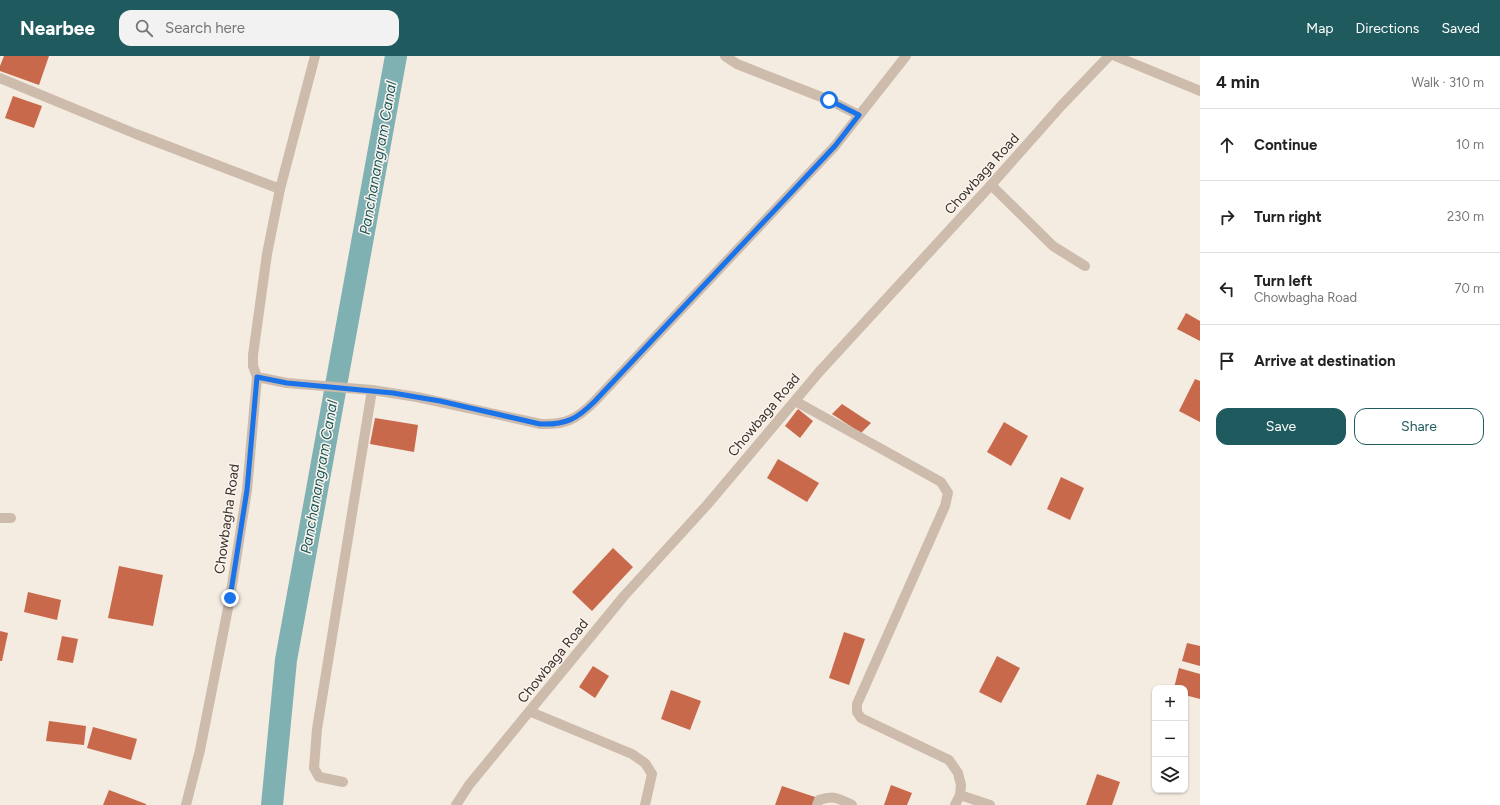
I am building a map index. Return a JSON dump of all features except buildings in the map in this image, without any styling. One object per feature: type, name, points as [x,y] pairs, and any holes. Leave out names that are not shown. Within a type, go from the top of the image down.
[{"type":"street","name":"Chowbagha Road","points":[[186,805],[200,750],[230,598],[247,490],[257,377],[253,366],[267,254],[280,189],[315,56]]},
{"type":"street","points":[[725,56],[737,64],[829,100],[859,115]]},
{"type":"street","points":[[257,377],[287,383],[372,390],[440,401],[540,424],[555,424],[574,419],[585,412],[601,396],[835,146],[906,56]]},
{"type":"street","name":"Chowbaga Road","points":[[456,805],[469,785],[531,712],[624,596],[706,505],[820,371],[991,185],[1061,106],[1109,56]]},
{"type":"street","points":[[1115,56],[1200,91]]},
{"type":"street","points":[[0,78],[136,134],[280,189]]},
{"type":"street","points":[[991,185],[1053,246],[1085,266]]},
{"type":"street","points":[[343,782],[319,777],[314,768],[316,736],[372,390]]},
{"type":"street","points":[[795,401],[941,482],[948,493],[945,506],[857,704],[857,712],[861,718],[949,760],[958,773],[961,785],[960,795],[955,805]]},
{"type":"street","points":[[0,518],[11,518]]},
{"type":"street","points":[[531,712],[632,754],[645,763],[652,774],[645,805]]},
{"type":"street","points":[[960,795],[990,805]]},
{"type":"street","points":[[817,805],[819,800],[830,796],[841,799],[852,805]]},
{"type":"waterway","name":"Panchanangram Canal","points":[[272,805],[286,660],[396,56]]},
{"type":"route","points":[[230,598],[247,490],[257,377],[287,383],[393,393],[440,401],[540,424],[555,424],[574,419],[585,412],[835,146],[859,115],[829,100]]}]
